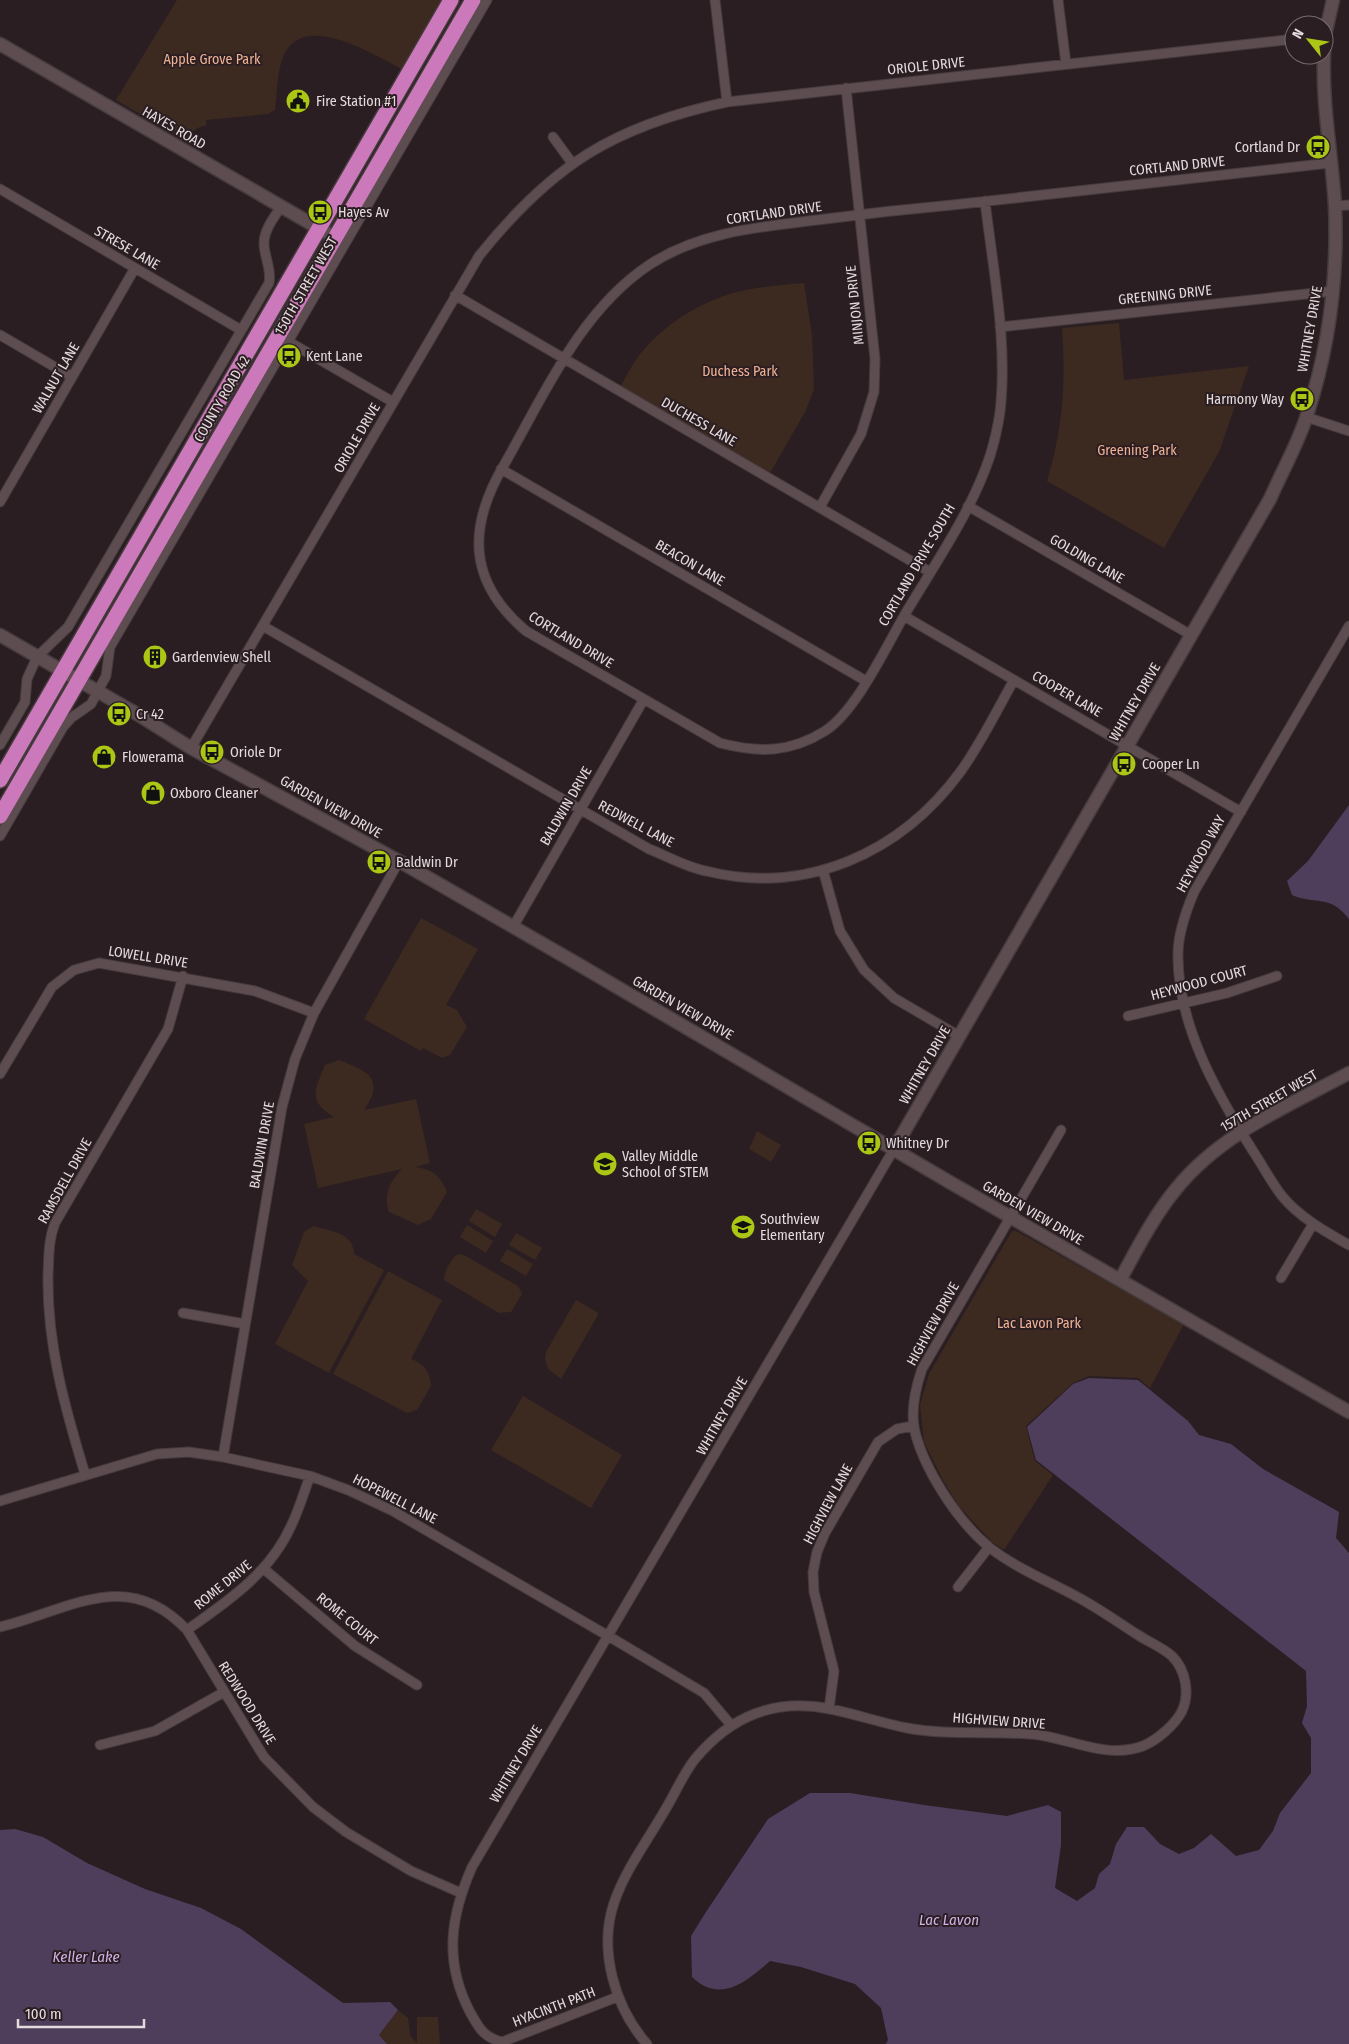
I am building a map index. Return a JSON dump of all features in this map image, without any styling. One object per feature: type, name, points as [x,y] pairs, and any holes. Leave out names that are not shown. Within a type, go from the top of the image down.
[{"type":"highway","name":"COUNTY ROAD 42","points":[[0,780],[451,0]]},
{"type":"highway","name":"COUNTY ROAD 42","points":[[0,816],[284,338],[334,237],[473,0]]},
{"type":"street","name":"150TH STREET WEST","points":[[0,836],[63,728],[71,718],[91,704],[106,676],[110,647],[284,338],[486,0]]},
{"type":"street","points":[[716,0],[727,102]]},
{"type":"street","points":[[1058,0],[1066,64]]},
{"type":"street","name":"WHITNEY DRIVE","points":[[1329,15],[1333,0]]},
{"type":"street","name":"ORIOLE DRIVE","points":[[191,748],[479,256],[507,221],[539,190],[572,163],[607,142],[648,123],[684,111],[727,102],[1284,40]]},
{"type":"street","name":"HAYES ROAD","points":[[0,44],[334,237]]},
{"type":"street","name":"WHITNEY DRIVE","points":[[502,2042],[488,2038],[478,2026],[460,1992],[453,1964],[453,1931],[461,1893],[472,1868],[610,1637],[1270,499],[1306,417],[1323,354],[1334,291],[1335,206],[1323,83],[1324,65]]},
{"type":"street","name":"MINJON DRIVE","points":[[820,507],[862,434],[874,392],[875,359],[846,88]]},
{"type":"street","points":[[553,136],[572,163]]},
{"type":"street","name":"CORTLAND DRIVE","points":[[644,700],[526,631],[509,616],[494,598],[481,566],[478,533],[483,510],[501,469],[565,359],[594,315],[620,288],[650,265],[683,246],[739,229],[1330,163]]},
{"type":"street","name":"STRESE LANE","points":[[0,190],[240,330]]},
{"type":"street","name":"CORTLAND DRIVE SOUTH","points":[[644,700],[720,743],[746,750],[771,750],[802,744],[827,730],[848,710],[968,506],[990,456],[1000,414],[1003,371],[1000,327],[985,201]]},
{"type":"street","points":[[1335,206],[1349,205]]},
{"type":"street","points":[[0,745],[25,702],[27,680],[37,657],[68,627],[269,283],[270,277],[264,243],[265,234],[281,207]]},
{"type":"street","name":"WALNUT LANE","points":[[0,502],[136,268]]},
{"type":"street","name":"GREENING DRIVE","points":[[1000,327],[1334,291]]},
{"type":"street","name":"DUCHESS LANE","points":[[455,295],[930,572]]},
{"type":"street","points":[[0,335],[72,377]]},
{"type":"street","points":[[284,338],[394,402]]},
{"type":"street","points":[[1306,417],[1349,431]]},
{"type":"street","name":"BEACON LANE","points":[[501,469],[866,681]]},
{"type":"street","points":[[0,481],[9,486]]},
{"type":"street","name":"GOLDING LANE","points":[[968,506],[1191,636]]},
{"type":"street","name":"COOPER LANE","points":[[904,616],[1241,812]]},
{"type":"street","name":"REDWELL LANE","points":[[263,626],[649,849],[704,871],[733,876],[766,878],[823,870],[851,861],[880,847],[905,831],[930,809],[961,770],[1014,680]]},
{"type":"street","name":"HEYWOOD WAY","points":[[1349,626],[1194,892],[1185,915],[1178,954],[1183,1003],[1206,1071],[1241,1131],[1282,1197],[1313,1224],[1349,1245]]},
{"type":"street","name":"GARDEN VIEW DRIVE","points":[[0,635],[191,748],[513,927],[1349,1412]]},
{"type":"street","name":"BALDWIN DRIVE","points":[[513,927],[644,700]]},
{"type":"street","name":"BALDWIN DRIVE","points":[[223,1457],[282,1107],[295,1059],[314,1014],[399,862]]},
{"type":"street","points":[[823,870],[840,931],[864,970],[894,998],[959,1036]]},
{"type":"street","name":"LOWELL DRIVE","points":[[0,1074],[52,987],[74,970],[100,963],[255,990],[314,1014]]},
{"type":"street","name":"RAMSDELL DRIVE","points":[[84,1474],[63,1404],[53,1355],[48,1298],[49,1240],[55,1223],[168,1029],[183,976]]},
{"type":"street","name":"HEYWOOD COURT","points":[[1128,1016],[1227,993],[1277,976]]},
{"type":"street","name":"157TH STREET WEST","points":[[1120,1280],[1158,1214],[1176,1188],[1208,1156],[1241,1131],[1349,1073]]},
{"type":"street","name":"HIGHVIEW DRIVE","points":[[647,2044],[628,2021],[617,1997],[608,1937],[610,1914],[619,1890],[694,1760],[731,1725],[754,1713],[778,1707],[802,1705],[829,1709],[910,1729],[1039,1736],[1108,1751],[1143,1746],[1172,1725],[1183,1709],[1187,1690],[1183,1672],[1172,1656],[1088,1603],[1012,1562],[990,1547],[965,1524],[945,1497],[921,1454],[913,1426],[913,1397],[922,1369],[1061,1130]]},
{"type":"street","points":[[1282,1278],[1313,1224]]},
{"type":"street","points":[[183,1313],[245,1324]]},
{"type":"street","name":"HIGHVIEW LANE","points":[[829,1709],[834,1671],[814,1592],[813,1572],[817,1552],[825,1533],[878,1442],[897,1428],[913,1426]]},
{"type":"street","name":"HOPEWELL LANE","points":[[0,1501],[84,1474],[157,1454],[189,1452],[223,1457],[310,1476],[348,1490],[392,1510],[610,1637],[704,1694],[731,1725]]},
{"type":"street","name":"ROME DRIVE","points":[[188,1630],[240,1592],[264,1569],[291,1527],[310,1476]]},
{"type":"street","points":[[958,1587],[990,1547]]},
{"type":"street","name":"ROME COURT","points":[[264,1569],[355,1646],[417,1685]]},
{"type":"street","name":"REDWOOD DRIVE","points":[[0,1626],[95,1598],[119,1595],[139,1598],[158,1605],[174,1616],[188,1630],[264,1757],[313,1807],[346,1832],[411,1871],[461,1893]]},
{"type":"street","points":[[100,1746],[156,1731],[224,1692]]},
{"type":"street","name":"HYACINTH PATH","points":[[502,2042],[617,1997]]},
{"type":"green space","name":"Apple Grove Park","points":[[177,0],[441,0],[402,69],[357,46],[339,40],[322,36],[306,37],[292,43],[283,57],[278,76],[275,110],[268,114],[206,120],[206,126],[202,126],[181,138],[116,100]]},
{"type":"green space","name":"Duchess Park","points":[[804,283],[812,335],[814,390],[805,412],[770,473],[620,387],[635,360],[646,347],[664,329],[698,307],[741,291]]},
{"type":"green space","name":"Greening Park","points":[[1119,323],[1124,380],[1249,366],[1219,452],[1164,548],[1047,481],[1057,442],[1062,406],[1064,368],[1062,328]]},
{"type":"green space","points":[[421,918],[478,949],[446,1005],[457,1010],[467,1027],[450,1055],[442,1058],[423,1048],[421,1051],[364,1019]]},
{"type":"green space","points":[[339,1060],[365,1072],[373,1083],[370,1099],[364,1110],[416,1099],[430,1163],[415,1167],[435,1174],[447,1192],[431,1219],[418,1225],[389,1212],[387,1194],[394,1178],[402,1169],[318,1188],[304,1124],[334,1117],[320,1106],[317,1100],[316,1088],[325,1065]]},
{"type":"green space","points":[[757,1131],[781,1145],[771,1162],[749,1149]]},
{"type":"green space","points":[[476,1209],[502,1224],[495,1237],[469,1221]]},
{"type":"green space","points":[[467,1225],[493,1241],[486,1253],[460,1237]]},
{"type":"green space","points":[[314,1226],[346,1237],[353,1247],[354,1254],[384,1270],[329,1373],[275,1344],[308,1281],[292,1265],[304,1232]]},
{"type":"green space","name":"Lac Lavon Park","points":[[1012,1231],[1016,1231],[1184,1324],[1150,1388],[1138,1378],[1089,1376],[1073,1383],[1026,1426],[1035,1461],[1053,1475],[1004,1550],[991,1541],[958,1505],[943,1480],[924,1442],[920,1405],[929,1374]]},
{"type":"green space","points":[[516,1233],[542,1248],[535,1260],[509,1245]]},
{"type":"green space","points":[[507,1249],[533,1264],[526,1276],[500,1261]]},
{"type":"green space","points":[[458,1254],[464,1255],[518,1286],[522,1294],[511,1312],[499,1313],[444,1280],[448,1266]]},
{"type":"green space","points":[[388,1271],[442,1300],[411,1359],[426,1369],[431,1386],[417,1410],[407,1413],[333,1374]]},
{"type":"green space","points":[[576,1300],[597,1312],[598,1315],[561,1379],[548,1369],[545,1359],[546,1352]]},
{"type":"green space","points":[[523,1396],[622,1455],[591,1508],[491,1450]]},
{"type":"green space","points":[[398,2010],[408,2018],[410,2035],[417,2043],[417,2017],[438,2017],[440,2044],[387,2044],[379,2035]]},
{"type":"water","points":[[1349,805],[1349,919],[1342,911],[1329,903],[1292,895],[1287,881],[1308,861]]},
{"type":"water","name":"Lac Lavon","points":[[1089,1378],[1138,1380],[1188,1421],[1199,1435],[1231,1444],[1263,1469],[1339,1512],[1336,1538],[1349,1553],[1349,2044],[886,2044],[888,2040],[881,2008],[855,1984],[801,1967],[770,1961],[752,1976],[732,1987],[713,1989],[702,1985],[692,1977],[691,1936],[768,1819],[810,1793],[850,1793],[1007,1816],[1048,1805],[1061,1812],[1061,1845],[1055,1888],[1077,1901],[1095,1888],[1099,1874],[1110,1864],[1116,1844],[1127,1827],[1144,1827],[1160,1844],[1179,1854],[1194,1848],[1211,1834],[1236,1856],[1259,1850],[1273,1831],[1280,1813],[1311,1773],[1311,1738],[1302,1723],[1307,1706],[1306,1671],[1036,1460],[1027,1427],[1073,1384]]},
{"type":"water","name":"Keller Lake","points":[[15,1829],[43,1837],[87,1863],[145,1889],[201,1908],[241,1929],[343,2003],[390,2002],[398,2010],[379,2035],[387,2044],[0,2044],[0,1830]]},
{"type":"place","name":"Fire Station #1","points":[[298,101]]},
{"type":"place","name":"Cortland Dr","points":[[1318,147]]},
{"type":"place","name":"Hayes Av","points":[[320,212]]},
{"type":"place","name":"Kent Lane","points":[[289,356]]},
{"type":"place","name":"Harmony Way","points":[[1302,399]]},
{"type":"place","name":"Gardenview Shell","points":[[155,657]]},
{"type":"place","name":"Cr 42","points":[[119,714]]},
{"type":"place","name":"Oriole Dr","points":[[212,752]]},
{"type":"place","name":"Flowerama","points":[[104,757]]},
{"type":"place","name":"Cooper Ln","points":[[1124,764]]},
{"type":"place","name":"Oxboro Cleaner","points":[[153,793]]},
{"type":"place","name":"Baldwin Dr","points":[[379,862]]},
{"type":"place","name":"Whitney Dr","points":[[869,1143]]},
{"type":"place","name":"Valley Middle School of STEM","points":[[605,1164]]},
{"type":"place","name":"Southview Elementary","points":[[743,1227]]}]
